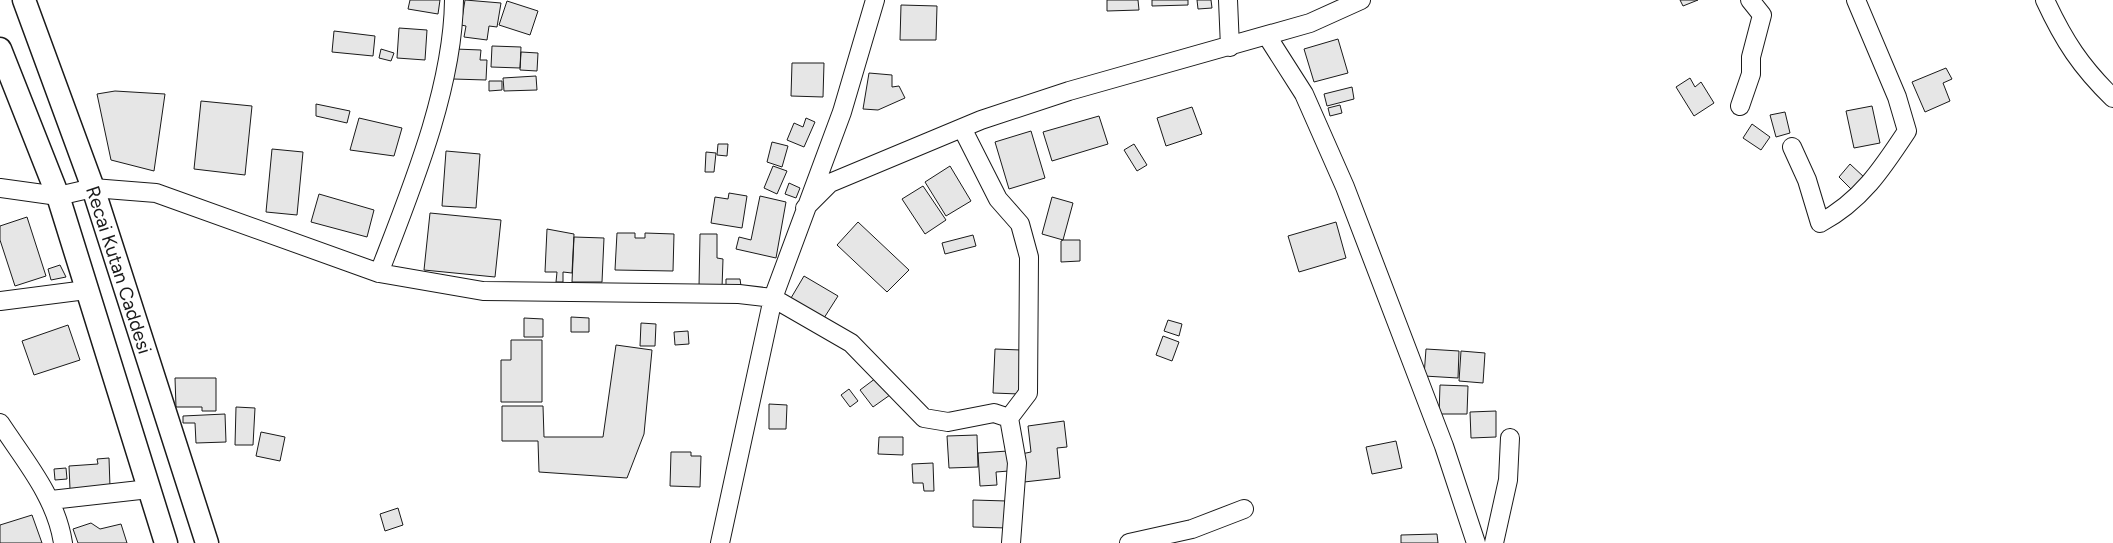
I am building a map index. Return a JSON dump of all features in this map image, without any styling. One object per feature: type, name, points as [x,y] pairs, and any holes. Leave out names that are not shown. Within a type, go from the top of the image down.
[{"type":"main road","name":"Recai Kutan Caddesi","points":[[24,0],[93,188],[207,543]]},
{"type":"main road","name":"Recai Kutan Caddesi","points":[[0,49],[58,196],[166,543]]},
{"type":"street","points":[[379,273],[401,216],[436,111],[454,34],[454,0]]},
{"type":"street","points":[[720,543],[773,298],[842,112],[875,0]]},
{"type":"street","points":[[1228,0],[1230,47]]},
{"type":"street","points":[[805,208],[830,184],[962,128],[1069,91],[1310,23],[1361,0]]},
{"type":"street","points":[[1740,106],[1751,74],[1750,57],[1762,15],[1750,0]]},
{"type":"street","points":[[1792,147],[1807,180],[1820,223],[1838,214],[1871,184],[1907,131],[1897,97],[1856,0]]},
{"type":"street","points":[[2045,0],[2062,36],[2088,74],[2113,98]]},
{"type":"street","points":[[1267,36],[1304,94],[1345,186],[1444,446],[1476,543]]},
{"type":"street","points":[[962,128],[998,199],[1020,224],[1029,257],[1028,393],[1009,418],[1017,463],[1012,543]]},
{"type":"street","points":[[0,188],[58,196],[93,188],[156,193],[379,273],[483,291],[739,294],[773,298],[852,343],[924,418],[948,422],[994,413],[1009,418]]},
{"type":"street","points":[[0,301],[86,290]]},
{"type":"street","points":[[0,423],[52,500],[60,525],[63,543]]},
{"type":"street","points":[[1494,543],[1508,480],[1510,438]]},
{"type":"street","points":[[52,500],[149,489]]},
{"type":"street","points":[[1129,543],[1192,529],[1244,509]]},
{"type":"building","points":[[410,0],[440,0],[438,14],[408,9]]},
{"type":"building","points":[[465,0],[501,3],[497,27],[489,26],[487,40],[464,37],[466,26],[461,25]]},
{"type":"building","points":[[1107,0],[1138,0],[1139,10],[1107,11]]},
{"type":"building","points":[[1152,0],[1188,0],[1188,5],[1152,6]]},
{"type":"building","points":[[1197,0],[1211,0],[1212,8],[1198,9]]},
{"type":"building","points":[[1680,0],[1698,0],[1683,6]]},
{"type":"building","points":[[507,1],[538,11],[530,35],[499,25]]},
{"type":"building","points":[[901,5],[937,6],[936,40],[900,40]]},
{"type":"building","points":[[399,28],[427,30],[425,60],[397,58]]},
{"type":"building","points":[[334,31],[375,36],[373,56],[332,52]]},
{"type":"building","points":[[1338,39],[1348,73],[1314,82],[1304,49]]},
{"type":"building","points":[[492,46],[521,47],[520,68],[491,67]]},
{"type":"building","points":[[381,49],[394,53],[391,61],[379,58]]},
{"type":"building","points":[[455,49],[481,50],[480,60],[487,60],[486,80],[453,79]]},
{"type":"building","points":[[521,52],[538,53],[537,71],[520,70]]},
{"type":"building","points":[[792,63],[824,63],[823,97],[791,96]]},
{"type":"building","points":[[1946,68],[1952,79],[1943,83],[1950,101],[1925,112],[1912,82]]},
{"type":"building","points":[[869,73],[892,75],[892,87],[899,86],[905,98],[878,110],[863,109]]},
{"type":"building","points":[[536,76],[537,90],[504,91],[503,78]]},
{"type":"building","points":[[1690,78],[1695,87],[1701,82],[1714,103],[1694,116],[1676,87]]},
{"type":"building","points":[[489,81],[502,81],[502,90],[489,91]]},
{"type":"building","points":[[1352,87],[1354,99],[1327,106],[1324,94]]},
{"type":"building","points":[[115,91],[165,94],[154,171],[111,160],[97,94]]},
{"type":"building","points":[[201,101],[252,106],[245,175],[194,169]]},
{"type":"building","points":[[316,104],[350,111],[347,123],[316,116]]},
{"type":"building","points":[[1340,105],[1342,113],[1330,116],[1328,108]]},
{"type":"building","points":[[1872,106],[1880,143],[1854,148],[1846,111]]},
{"type":"building","points":[[1192,107],[1202,134],[1166,146],[1157,118]]},
{"type":"building","points":[[1785,112],[1790,133],[1776,137],[1770,115]]},
{"type":"building","points":[[1099,116],[1108,144],[1052,161],[1043,132]]},
{"type":"building","points":[[359,118],[402,128],[394,156],[350,150]]},
{"type":"building","points":[[806,118],[815,122],[804,147],[787,140],[794,123],[803,127]]},
{"type":"building","points":[[1752,124],[1770,137],[1761,150],[1743,138]]},
{"type":"building","points":[[1031,131],[1045,178],[1009,189],[995,142]]},
{"type":"building","points":[[772,142],[788,146],[782,167],[767,162]]},
{"type":"building","points":[[718,144],[728,144],[727,156],[717,155]]},
{"type":"building","points":[[1134,144],[1147,165],[1137,171],[1124,150]]},
{"type":"building","points":[[272,149],[303,152],[297,215],[266,212]]},
{"type":"building","points":[[446,151],[480,154],[476,208],[442,206]]},
{"type":"building","points":[[706,152],[716,153],[714,172],[705,172]]},
{"type":"building","points":[[1850,164],[1865,178],[1853,191],[1839,177]]},
{"type":"building","points":[[773,166],[787,171],[777,194],[764,188]]},
{"type":"building","points":[[950,166],[971,201],[946,216],[925,182]]},
{"type":"building","points":[[789,183],[800,188],[796,198],[785,194]]},
{"type":"building","points":[[923,186],[946,220],[925,234],[902,199]]},
{"type":"building","points":[[729,193],[747,196],[742,228],[711,223],[715,197],[728,199]]},
{"type":"building","points":[[319,194],[374,210],[367,237],[311,222]]},
{"type":"building","points":[[760,196],[786,202],[776,258],[736,249],[739,237],[751,240]]},
{"type":"building","points":[[1052,197],[1073,203],[1063,240],[1042,234]]},
{"type":"building","points":[[430,213],[501,220],[495,277],[424,270]]},
{"type":"building","points":[[27,217],[46,276],[15,286],[0,240],[0,226]]},
{"type":"building","points":[[858,222],[909,270],[887,292],[837,245]]},
{"type":"building","points":[[1336,222],[1346,258],[1299,272],[1288,236]]},
{"type":"building","points":[[547,229],[574,234],[572,273],[563,272],[563,282],[556,282],[557,272],[545,272]]},
{"type":"building","points":[[617,233],[635,233],[635,238],[645,238],[645,233],[674,234],[673,271],[615,270]]},
{"type":"building","points":[[700,234],[717,234],[717,258],[723,259],[722,288],[699,287]]},
{"type":"building","points":[[973,235],[976,246],[945,254],[942,243]]},
{"type":"building","points":[[574,237],[604,238],[602,282],[572,282]]},
{"type":"building","points":[[1080,240],[1080,261],[1061,262],[1061,241]]},
{"type":"building","points":[[60,265],[66,277],[51,280],[48,269]]},
{"type":"building","points":[[804,276],[838,296],[824,318],[791,298]]},
{"type":"building","points":[[726,279],[740,279],[741,286],[726,287]]},
{"type":"building","points":[[571,317],[589,318],[589,332],[571,332]]},
{"type":"building","points":[[524,318],[543,319],[543,337],[524,337]]},
{"type":"building","points":[[1168,320],[1182,324],[1179,336],[1164,331]]},
{"type":"building","points":[[641,323],[656,324],[655,346],[640,346]]},
{"type":"building","points":[[68,325],[80,360],[34,375],[22,341]]},
{"type":"building","points":[[688,331],[689,344],[675,345],[674,332]]},
{"type":"building","points":[[1163,336],[1179,342],[1172,361],[1156,355]]},
{"type":"building","points":[[511,340],[542,340],[542,402],[501,402],[501,360],[511,360]]},
{"type":"building","points":[[616,345],[652,350],[644,434],[627,478],[539,472],[538,441],[502,441],[502,406],[543,406],[544,437],[603,437]]},
{"type":"building","points":[[995,349],[1021,350],[1019,394],[993,393]]},
{"type":"building","points":[[1426,349],[1459,351],[1458,378],[1424,376]]},
{"type":"building","points":[[1461,351],[1485,353],[1483,383],[1459,381]]},
{"type":"building","points":[[175,378],[216,378],[216,411],[202,411],[202,407],[176,407]]},
{"type":"building","points":[[876,378],[890,395],[873,407],[860,390]]},
{"type":"building","points":[[1440,385],[1468,386],[1467,414],[1439,414]]},
{"type":"building","points":[[849,389],[858,401],[850,407],[841,395]]},
{"type":"building","points":[[769,404],[787,405],[786,429],[769,429]]},
{"type":"building","points":[[236,407],[255,408],[253,445],[235,445]]},
{"type":"building","points":[[1496,411],[1496,437],[1471,438],[1470,412]]},
{"type":"building","points":[[225,414],[226,442],[196,443],[195,423],[183,423],[183,416]]},
{"type":"building","points":[[1064,421],[1067,447],[1057,448],[1060,478],[1024,482],[1021,454],[1031,452],[1028,426]]},
{"type":"building","points":[[261,432],[285,437],[280,461],[256,456]]},
{"type":"building","points":[[977,435],[978,467],[949,468],[947,436]]},
{"type":"building","points":[[879,437],[903,437],[903,455],[878,454]]},
{"type":"building","points":[[1396,441],[1402,468],[1372,474],[1366,447]]},
{"type":"building","points":[[1008,451],[1009,471],[996,472],[997,485],[980,486],[978,453]]},
{"type":"building","points":[[671,452],[691,452],[691,456],[701,456],[700,487],[670,486]]},
{"type":"building","points":[[109,458],[110,487],[70,489],[69,466],[98,464],[97,459]]},
{"type":"building","points":[[933,463],[934,491],[924,491],[923,483],[913,483],[912,464]]},
{"type":"building","points":[[66,468],[67,479],[55,480],[54,469]]},
{"type":"building","points":[[973,500],[1007,501],[1007,528],[973,527]]},
{"type":"building","points":[[398,508],[403,525],[385,531],[380,514]]},
{"type":"building","points":[[32,515],[42,543],[0,543],[0,525]]},
{"type":"building","points":[[91,523],[100,529],[121,524],[127,543],[78,543],[73,529]]},
{"type":"building","points":[[1437,534],[1438,543],[1401,543],[1401,535]]}]
